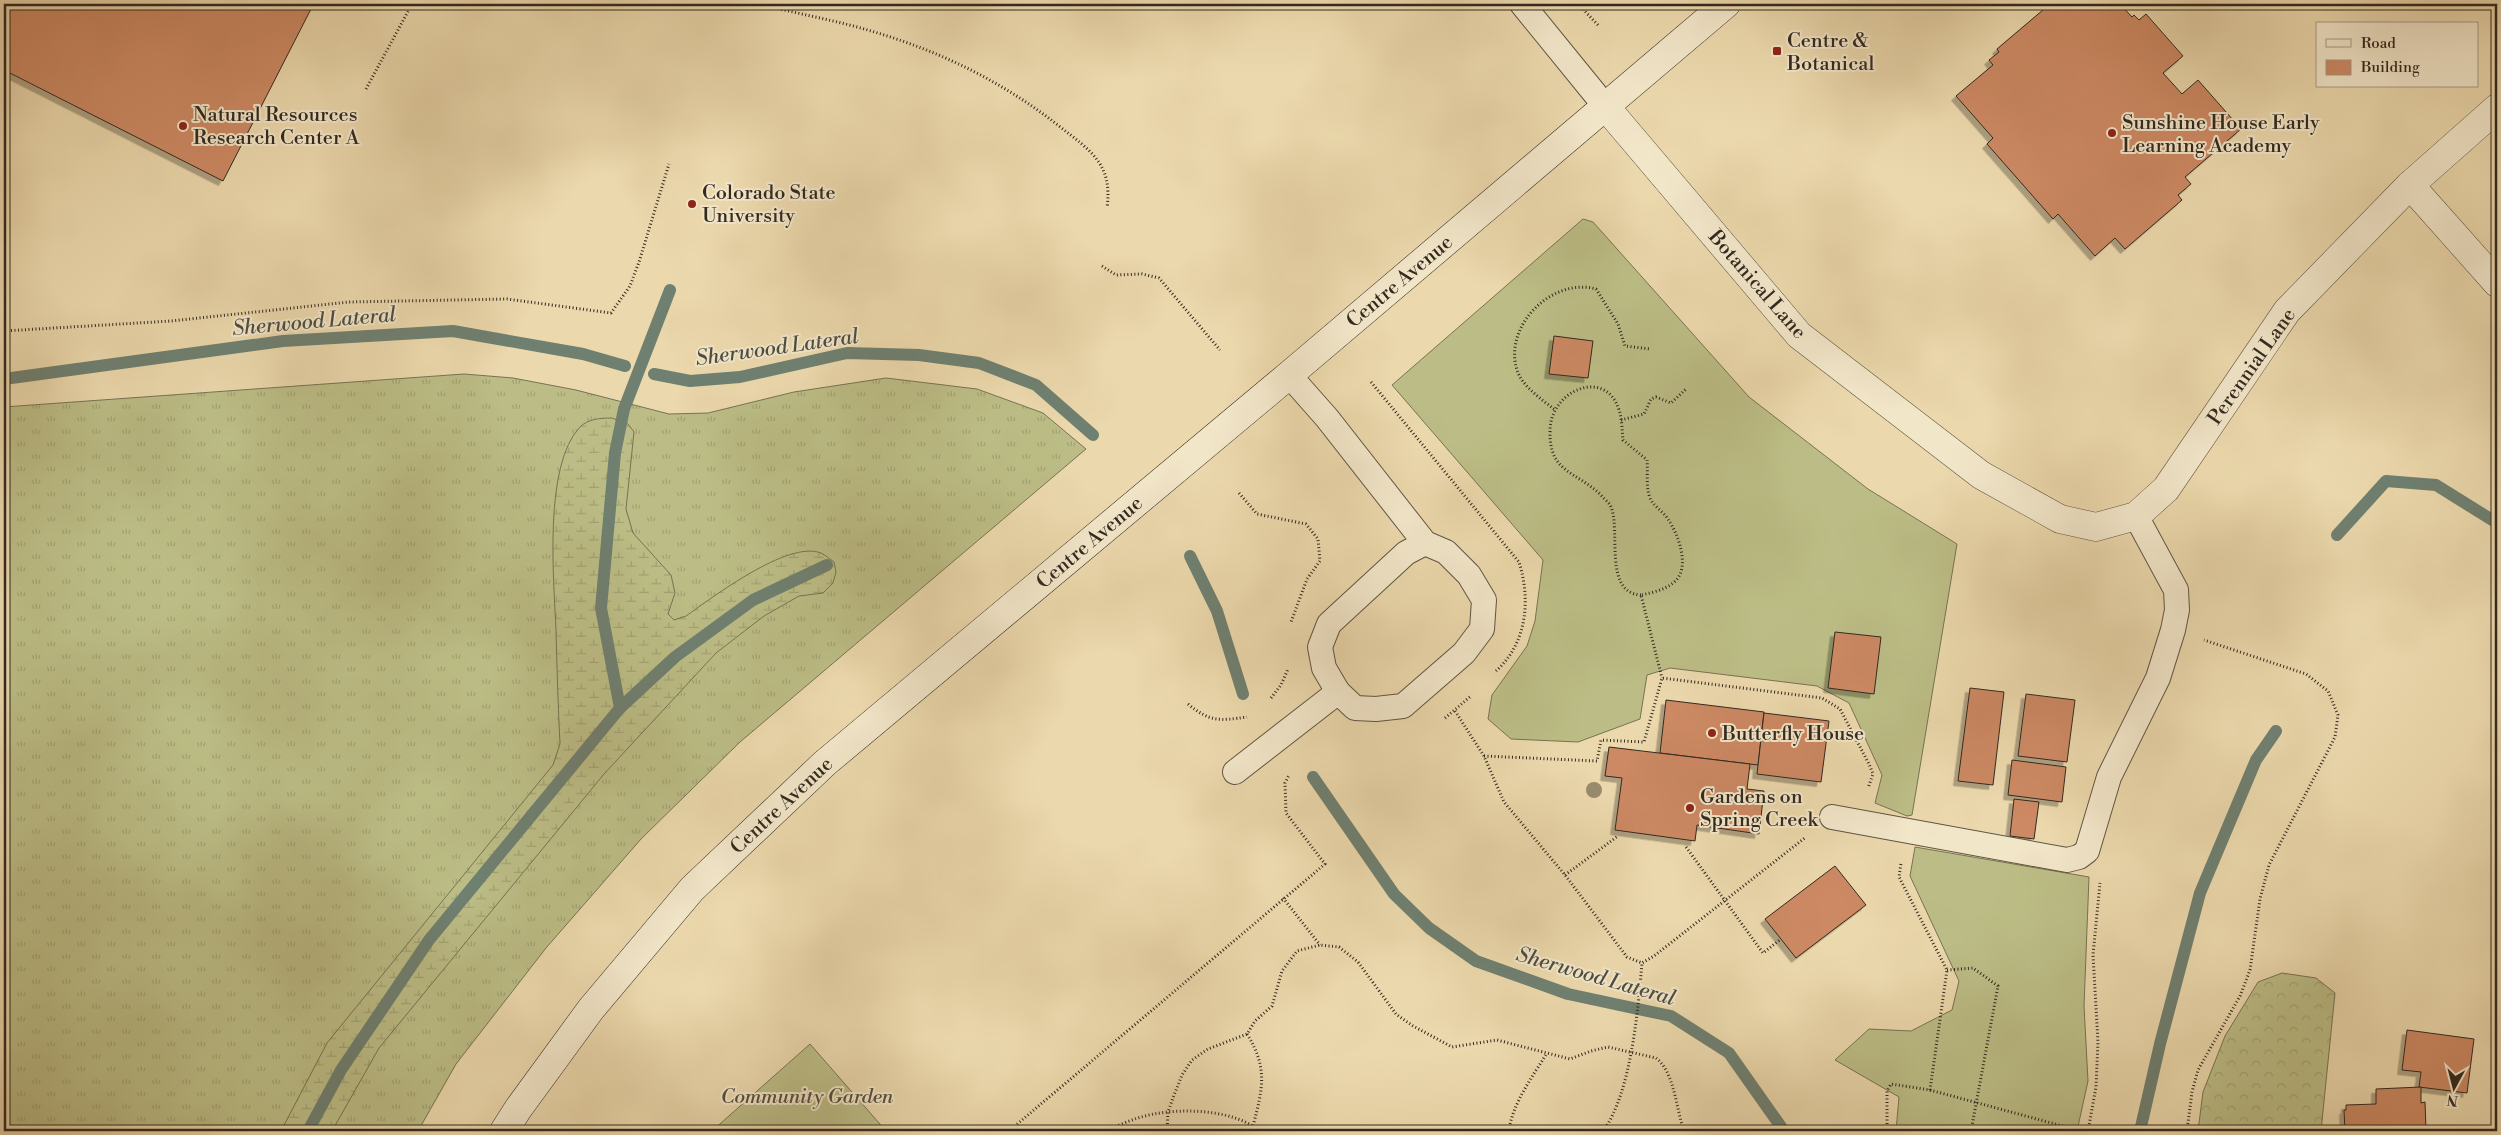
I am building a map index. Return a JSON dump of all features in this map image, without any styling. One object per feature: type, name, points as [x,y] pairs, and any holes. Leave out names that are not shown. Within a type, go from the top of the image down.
[{"type":"street","name":"Centre Avenue","points":[[504,1131],[591,1009],[692,889],[825,764],[1289,375],[1726,4]]},
{"type":"street","name":"Botanical Lane","points":[[1605,106],[1799,335],[1981,475]]},
{"type":"street","name":"Perennial Lane","points":[[1981,475],[2060,520],[2096,527],[2136,516],[2166,489],[2288,310],[2410,185],[2497,108]]},
{"type":"street","points":[[2410,185],[2497,282]]},
{"type":"lane","points":[[1522,4],[1605,106]]},
{"type":"lane","points":[[1289,375],[1327,418],[1425,543],[1446,552],[1469,575],[1484,600],[1482,629],[1464,653],[1403,706],[1376,709],[1355,708],[1338,692],[1324,668],[1320,647],[1329,624],[1406,553],[1425,543]]},
{"type":"lane","points":[[1832,816],[2067,860],[2080,857],[2087,851],[2109,777],[2154,688],[2174,630],[2177,610],[2176,590],[2136,516]]},
{"type":"lane","points":[[1236,772],[1338,692]]},
{"type":"path","points":[[366,89],[412,4]]},
{"type":"path","points":[[761,4],[872,31],[927,49],[986,77],[1044,114],[1089,150],[1103,166],[1107,176],[1110,191],[1107,208]]},
{"type":"path","points":[[1578,4],[1599,26]]},
{"type":"path","points":[[4,331],[171,322],[349,302],[507,299],[612,314],[630,286],[669,164]]},
{"type":"path","points":[[1102,266],[1116,275],[1142,274],[1159,278],[1220,350]]},
{"type":"path","points":[[1554,409],[1533,392],[1518,371],[1514,348],[1517,333],[1533,309],[1561,291],[1583,285],[1596,289],[1618,324],[1625,346],[1650,349]]},
{"type":"path","points":[[1372,382],[1519,562],[1526,596],[1522,630],[1506,662],[1490,678]]},
{"type":"path","points":[[1587,386],[1601,389],[1610,395],[1619,409],[1621,420],[1622,440],[1647,460],[1649,494],[1654,505],[1666,516],[1676,532],[1682,555],[1682,568],[1674,582],[1655,592],[1641,595],[1632,595],[1625,590],[1619,579],[1614,521],[1610,505],[1596,491],[1558,464],[1551,449],[1550,430],[1554,409],[1566,396],[1587,386]]},
{"type":"path","points":[[1621,420],[1644,414],[1651,399],[1656,397],[1671,403],[1686,389]]},
{"type":"path","points":[[1239,494],[1257,514],[1306,524],[1318,539],[1320,560],[1307,579],[1291,618],[1292,628]]},
{"type":"path","points":[[1484,756],[1596,761],[1601,740],[1644,742],[1662,678],[1641,595]]},
{"type":"path","points":[[2174,630],[2306,674],[2328,691],[2338,715],[2334,737],[2269,865],[2260,900],[2250,970],[2240,996],[2198,1070],[2192,1092],[2187,1131]]},
{"type":"path","points":[[1268,701],[1281,686],[1290,664]]},
{"type":"path","points":[[1642,963],[1654,956],[1867,789],[1873,774],[1840,709],[1822,698],[1662,678]]},
{"type":"path","points":[[1442,720],[1455,711],[1476,691]]},
{"type":"path","points":[[1188,704],[1205,718],[1228,720],[1251,716]]},
{"type":"path","points":[[1455,711],[1484,756],[1504,802],[1565,875],[1627,957],[1642,963]]},
{"type":"path","points":[[1009,1131],[1325,864],[1286,813],[1285,782],[1293,769]]},
{"type":"path","points":[[1906,831],[1899,877],[1947,970],[1930,1090]]},
{"type":"path","points":[[1565,875],[1618,836]]},
{"type":"path","points":[[1686,846],[1763,953],[1781,939]]},
{"type":"path","points":[[2080,857],[2101,880],[2093,955],[2098,1042],[2096,1087],[2088,1131]]},
{"type":"path","points":[[1283,898],[1320,945]]},
{"type":"path","points":[[1167,1131],[1168,1112],[1182,1074],[1192,1060],[1208,1049],[1247,1034],[1255,1021],[1272,1006],[1282,971],[1297,951],[1320,945],[1339,947],[1358,962],[1396,1014],[1413,1026],[1452,1047],[1497,1040],[1570,1059],[1590,1051],[1608,1047],[1656,1058],[1662,1063],[1668,1074],[1684,1131]]},
{"type":"path","points":[[1603,1131],[1613,1118],[1631,1051],[1642,963]]},
{"type":"path","points":[[1947,970],[1973,968],[1998,986],[1972,1131]]},
{"type":"path","points":[[1247,1034],[1259,1053],[1263,1075],[1253,1126]]},
{"type":"path","points":[[1510,1131],[1510,1123],[1521,1098],[1547,1053]]},
{"type":"path","points":[[1887,1131],[1887,1091],[1891,1084],[1930,1090],[2081,1131]]},
{"type":"path","points":[[1106,1131],[1125,1122],[1168,1112],[1195,1112],[1226,1117],[1253,1126],[1260,1131]]},
{"type":"green space","points":[[1583,219],[1593,222],[1749,397],[1868,489],[1957,544],[1912,815],[1907,816],[1875,803],[1882,775],[1849,703],[1817,686],[1670,668],[1647,675],[1640,719],[1578,742],[1511,739],[1488,719],[1492,695],[1527,646],[1535,621],[1543,560],[1392,385]]},
{"type":"green space","points":[[464,374],[513,378],[576,390],[669,414],[708,413],[794,392],[886,378],[977,389],[1043,413],[1086,449],[740,742],[641,839],[546,948],[456,1064],[418,1131],[4,1131],[4,407]]},
{"type":"green space","points":[[612,418],[628,424],[634,432],[626,509],[633,533],[671,575],[675,593],[668,614],[674,620],[686,616],[732,584],[771,562],[807,551],[821,553],[834,562],[836,572],[833,583],[823,593],[799,596],[764,616],[716,653],[604,774],[379,1048],[332,1131],[281,1131],[327,1043],[553,765],[560,744],[553,524],[560,468],[568,445],[580,427],[594,419]]},
{"type":"green space","points":[[1915,847],[2089,877],[2084,1006],[2088,1081],[2077,1131],[1896,1131],[1899,1097],[1835,1060],[1869,1029],[1911,1031],[1952,1010],[1959,981],[1910,876]]},
{"type":"green space","points":[[2282,973],[2316,978],[2335,993],[2321,1131],[2198,1131],[2203,1092],[2225,1036],[2258,982]]},
{"type":"green space","name":"Community Garden","points":[[810,1044],[886,1131],[712,1131]]},
{"type":"building","name":"Natural Resources Research Center A","points":[[4,4],[300,4],[311,9],[223,181],[4,70]]},
{"type":"building","name":"Sunshine House Early Learning Academy","points":[[2050,4],[2055,10],[2063,4],[2120,4],[2132,17],[2134,15],[2139,20],[2146,14],[2183,56],[2163,73],[2182,94],[2198,80],[2241,129],[2185,177],[2191,184],[2178,195],[2182,200],[2125,249],[2115,238],[2095,256],[2058,214],[2053,219],[1987,144],[1993,138],[1956,96],[1993,65],[1989,60],[1999,52],[1997,49]]},
{"type":"building","points":[[1554,336],[1593,341],[1588,378],[1549,374]]},
{"type":"building","points":[[1835,632],[1881,637],[1874,694],[1828,688]]},
{"type":"building","points":[[1970,688],[2004,692],[1993,785],[1958,781]]},
{"type":"building","points":[[2026,694],[2075,700],[2067,762],[2018,756]]},
{"type":"building","name":"Butterfly House","points":[[1666,700],[1764,712],[1758,765],[1660,753]]},
{"type":"building","points":[[1764,713],[1829,721],[1821,782],[1757,774]]},
{"type":"building","name":"Gardens on Spring Creek","points":[[1609,747],[1750,764],[1747,789],[1764,791],[1759,834],[1697,825],[1695,841],[1615,830],[1622,778],[1605,776]]},
{"type":"building","points":[[2012,760],[2066,767],[2062,802],[2008,795]]},
{"type":"building","points":[[2014,799],[2039,802],[2034,839],[2010,836]]},
{"type":"building","points":[[1835,866],[1866,905],[1796,958],[1765,919]]},
{"type":"building","points":[[2407,1030],[2474,1039],[2467,1093],[2419,1087],[2421,1072],[2402,1070]]},
{"type":"building","points":[[2421,1087],[2421,1103],[2425,1102],[2426,1129],[2423,1129],[2423,1131],[2345,1131],[2344,1110],[2346,1110],[2346,1105],[2376,1104],[2376,1089]]},
{"type":"building","points":[[2474,1128],[2497,1130],[2497,1131],[2473,1131]]},
{"type":"waterway","points":[[620,708],[601,608],[615,453],[624,409],[670,290]]},
{"type":"waterway","name":"Sherwood Lateral","points":[[4,379],[283,341],[453,331],[583,354],[625,366]]},
{"type":"waterway","name":"Sherwood Lateral","points":[[654,374],[690,381],[740,377],[847,353],[919,355],[979,363],[1036,385],[1093,435]]},
{"type":"waterway","points":[[2337,535],[2386,481],[2436,485],[2497,523]]},
{"type":"waterway","name":"Sherwood Lateral","points":[[1190,556],[1217,611],[1243,694]]},
{"type":"waterway","points":[[308,1131],[341,1070],[429,940],[620,708],[675,657],[753,600],[827,565]]},
{"type":"waterway","points":[[2140,1131],[2160,1044],[2200,893],[2256,760],[2276,731]]},
{"type":"waterway","name":"Sherwood Lateral","points":[[1313,777],[1394,894],[1429,928],[1476,961],[1568,994],[1671,1016],[1729,1053],[1784,1131]]},
{"type":"place","name":"Centre & Botanical","points":[[1777,51]]},
{"type":"place","name":"Natural Resources Research Center A","points":[[183,126]]},
{"type":"place","name":"Sunshine House Early Learning Academy","points":[[2112,133]]},
{"type":"place","name":"Colorado State University","points":[[692,204]]},
{"type":"place","name":"Butterfly House","points":[[1712,733]]},
{"type":"place","name":"Gardens on Spring Creek","points":[[1690,808]]}]
